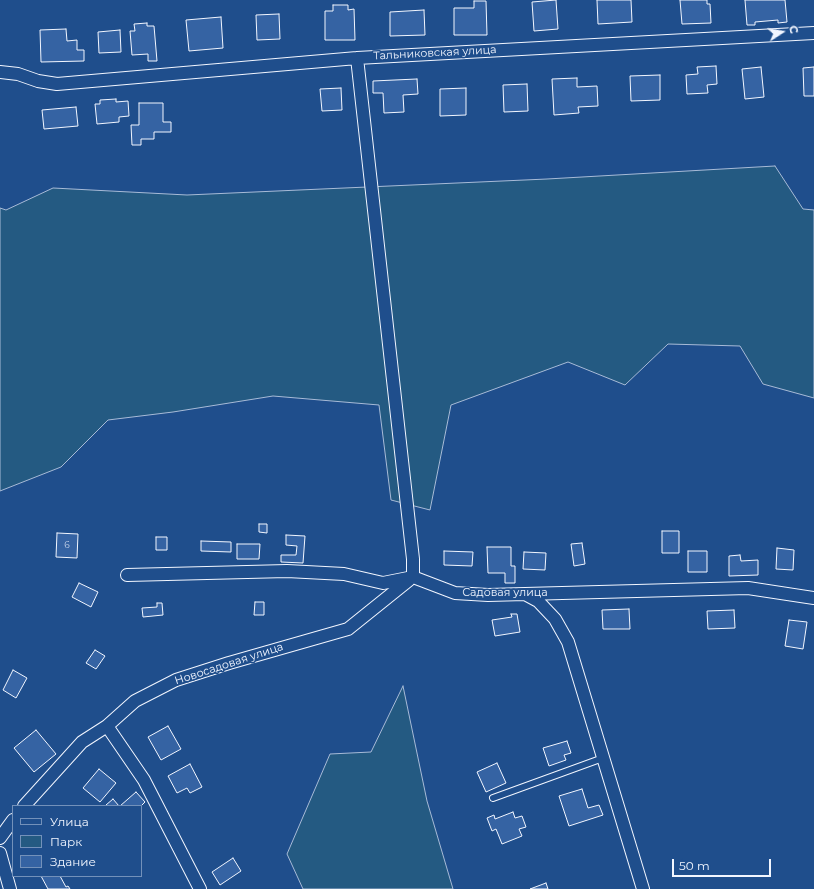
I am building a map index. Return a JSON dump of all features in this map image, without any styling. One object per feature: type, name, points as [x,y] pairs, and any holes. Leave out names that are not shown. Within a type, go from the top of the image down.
[{"type":"street","name":"Тальниковская улица","points":[[0,72],[18,74],[38,81],[57,84],[357,58],[814,33]]},
{"type":"street","points":[[127,575],[287,572],[344,574],[383,584],[413,577],[413,559],[357,58]]},
{"type":"street","name":"Садовая улица","points":[[413,577],[455,593],[525,594],[748,588],[814,598]]},
{"type":"street","name":"Новосадовая улица","points":[[25,805],[82,742],[106,726],[135,701],[176,680],[229,663],[348,629],[413,577]]},
{"type":"street","points":[[525,594],[538,601],[555,619],[568,642],[642,889]]},
{"type":"street","points":[[106,726],[144,780],[200,889]]},
{"type":"street","points":[[0,838],[12,821]]},
{"type":"street","points":[[0,853],[10,889]]},
{"type":"lane","points":[[493,798],[602,758]]},
{"type":"green space","points":[[775,166],[803,209],[814,210],[814,398],[763,384],[740,346],[668,344],[625,385],[568,362],[451,405],[430,510],[391,500],[379,405],[273,396],[173,412],[108,420],[61,467],[0,491],[0,208],[6,210],[53,188],[187,195],[547,179]]},
{"type":"green space","points":[[403,686],[427,801],[453,889],[303,889],[287,854],[330,754],[371,752]]},
{"type":"building","points":[[556,0],[558,29],[534,31],[532,2]]},
{"type":"building","points":[[597,0],[631,0],[632,22],[598,24]]},
{"type":"building","points":[[680,0],[707,0],[707,4],[710,4],[711,23],[682,24]]},
{"type":"building","points":[[745,0],[785,0],[787,22],[778,23],[778,20],[755,22],[755,25],[747,25]]},
{"type":"building","points":[[474,1],[486,1],[487,35],[454,35],[454,8],[474,8]]},
{"type":"building","points":[[333,5],[348,5],[348,10],[354,9],[355,40],[325,40],[325,11],[333,11]]},
{"type":"building","points":[[424,10],[425,35],[390,36],[390,12]]},
{"type":"building","points":[[279,14],[280,39],[257,40],[256,15]]},
{"type":"building","points":[[221,17],[223,48],[189,51],[186,20]]},
{"type":"building","points":[[147,23],[147,26],[154,26],[157,61],[148,61],[148,54],[132,55],[130,31],[135,31],[134,24]]},
{"type":"building","points":[[66,29],[67,41],[77,40],[77,50],[84,50],[84,61],[41,62],[40,30]]},
{"type":"building","points":[[120,30],[121,52],[99,53],[98,32]]},
{"type":"building","points":[[716,66],[717,84],[707,85],[708,93],[687,94],[686,75],[698,74],[697,67]]},
{"type":"building","points":[[761,67],[764,97],[745,99],[742,69]]},
{"type":"building","points":[[814,67],[814,96],[804,96],[803,68]]},
{"type":"building","points":[[660,75],[660,100],[631,101],[630,76]]},
{"type":"building","points":[[577,78],[577,87],[597,86],[598,106],[578,107],[579,113],[554,115],[552,79]]},
{"type":"building","points":[[417,79],[418,94],[403,95],[404,112],[384,113],[383,93],[373,93],[373,81]]},
{"type":"building","points":[[527,84],[528,111],[504,112],[503,85]]},
{"type":"building","points":[[341,88],[342,110],[322,111],[320,89]]},
{"type":"building","points":[[466,88],[466,115],[440,116],[440,89]]},
{"type":"building","points":[[116,99],[116,102],[128,101],[129,116],[119,117],[119,122],[97,124],[95,104],[100,104],[100,100]]},
{"type":"building","points":[[139,103],[163,103],[163,122],[171,122],[171,132],[154,132],[154,139],[141,139],[141,145],[132,145],[131,125],[139,125]]},
{"type":"building","points":[[76,107],[78,126],[44,129],[42,110]]},
{"type":"building","points":[[259,524],[267,524],[267,533],[259,532]]},
{"type":"building","points":[[662,531],[679,531],[679,553],[662,553]]},
{"type":"building","points":[[57,533],[78,534],[77,558],[56,557]]},
{"type":"building","points":[[286,535],[305,536],[303,563],[281,562],[281,555],[296,555],[297,546],[286,545]]},
{"type":"building","points":[[156,537],[167,537],[167,550],[156,550]]},
{"type":"building","points":[[201,541],[231,542],[231,552],[201,551]]},
{"type":"building","points":[[582,543],[585,564],[574,566],[571,544]]},
{"type":"building","points":[[237,544],[260,544],[259,559],[237,559]]},
{"type":"building","points":[[487,547],[511,547],[511,566],[515,566],[515,583],[505,583],[505,573],[488,573]]},
{"type":"building","points":[[777,548],[794,550],[793,570],[776,569]]},
{"type":"building","points":[[444,551],[473,552],[472,566],[444,565]]},
{"type":"building","points":[[688,551],[707,551],[707,572],[688,572]]},
{"type":"building","points":[[524,552],[546,553],[545,570],[523,569]]},
{"type":"building","points":[[740,555],[741,561],[758,560],[758,575],[729,576],[729,556]]},
{"type":"building","points":[[79,583],[98,592],[91,607],[72,597]]},
{"type":"building","points":[[255,602],[264,602],[264,615],[254,615]]},
{"type":"building","points":[[157,603],[162,603],[163,615],[143,617],[142,608],[157,607]]},
{"type":"building","points":[[629,609],[630,629],[603,629],[602,610]]},
{"type":"building","points":[[734,610],[735,628],[708,629],[707,611]]},
{"type":"building","points":[[511,614],[517,614],[520,632],[495,636],[492,620],[512,617]]},
{"type":"building","points":[[789,620],[807,622],[803,649],[785,646]]},
{"type":"building","points":[[95,650],[105,656],[96,669],[86,663]]},
{"type":"building","points":[[13,670],[27,678],[16,698],[3,690]]},
{"type":"building","points":[[168,726],[181,749],[161,760],[148,737]]},
{"type":"building","points":[[36,730],[56,754],[34,772],[14,748]]},
{"type":"building","points":[[567,741],[571,753],[564,755],[566,760],[549,766],[543,748]]},
{"type":"building","points":[[497,763],[506,783],[486,792],[477,772]]},
{"type":"building","points":[[190,764],[202,787],[190,793],[187,788],[177,793],[168,776]]},
{"type":"building","points":[[99,769],[116,783],[100,802],[83,788]]},
{"type":"building","points":[[582,789],[588,808],[599,805],[603,815],[569,826],[559,796]]},
{"type":"building","points":[[136,792],[145,802],[142,805],[121,805]]},
{"type":"building","points":[[113,799],[118,805],[106,805]]},
{"type":"building","points":[[513,812],[515,818],[522,816],[526,827],[519,829],[522,836],[502,844],[496,829],[492,831],[487,818],[494,815],[495,819]]},
{"type":"building","points":[[233,858],[241,871],[220,885],[212,872]]},
{"type":"building","points":[[42,877],[61,877],[66,887],[68,886],[70,889],[48,889]]},
{"type":"building","points":[[546,883],[548,889],[530,889]]}]
